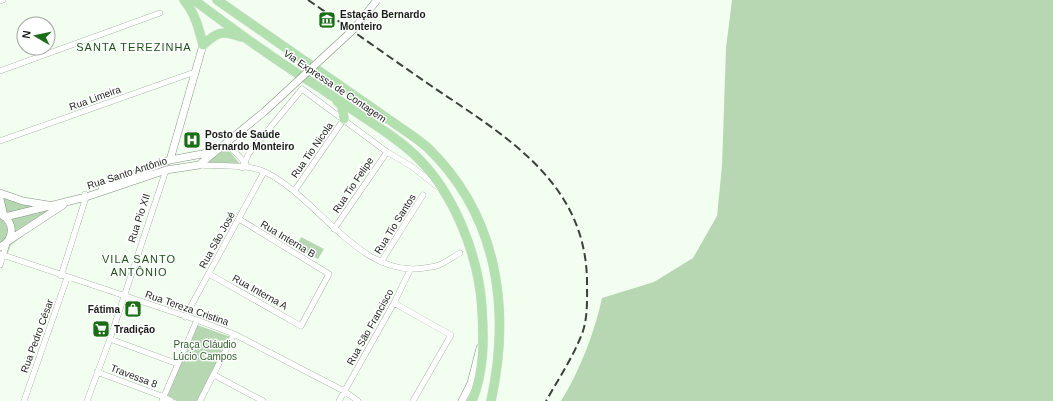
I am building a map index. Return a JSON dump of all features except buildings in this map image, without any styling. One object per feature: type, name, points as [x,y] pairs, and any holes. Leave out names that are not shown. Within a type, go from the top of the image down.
[{"type":"highway","points":[[184,0],[192,10],[199,27],[203,45],[215,34],[221,33],[228,33],[251,41]]},
{"type":"highway","name":"Via Expressa de Contagem","points":[[194,0],[251,41],[396,140],[418,158],[433,175],[456,214],[473,257],[482,301],[484,332],[481,369],[472,401]]},
{"type":"highway","name":"Via Expressa de Contagem","points":[[217,0],[402,128],[427,148],[455,180],[483,231],[494,263],[499,299],[500,331],[497,367],[491,401]]},
{"type":"highway","points":[[330,94],[342,106],[344,119]]},
{"type":"street","name":"Rua Santo Antônio","points":[[85,196],[166,170],[199,165],[264,112],[354,29],[377,0]]},
{"type":"street","points":[[0,71],[160,14]]},
{"type":"street","points":[[170,160],[203,45]]},
{"type":"street","name":"Rua Limeira","points":[[0,141],[195,72]]},
{"type":"street","points":[[242,168],[249,153],[302,89],[387,152],[411,166],[444,193]]},
{"type":"street","name":"Rua Tio Nicola","points":[[295,190],[344,119]]},
{"type":"street","points":[[227,143],[250,168]]},
{"type":"street","name":"Rua Santo Antônio","points":[[0,247],[65,204],[170,160],[216,152]]},
{"type":"street","name":"Rua Tio Felipe","points":[[334,228],[387,152]]},
{"type":"street","points":[[199,165],[250,168],[264,172],[295,190],[334,228],[381,262],[399,269],[410,270],[438,266],[460,253]]},
{"type":"street","name":"Rua Pio XII","points":[[87,401],[110,338],[166,170]]},
{"type":"street","name":"Rua São José","points":[[185,317],[264,172]]},
{"type":"street","points":[[0,193],[23,202],[52,205]]},
{"type":"street","name":"Rua Tio Santos","points":[[381,262],[423,195]]},
{"type":"street","name":"Rua Pedro César","points":[[24,401],[64,277],[85,196]]},
{"type":"street","points":[[0,199],[3,216],[12,228],[0,265]]},
{"type":"street","name":"Rua Santo Antônio","points":[[3,216],[52,205],[65,204]]},
{"type":"street","name":"Rua Interna B","points":[[239,220],[329,274],[301,326]]},
{"type":"street","name":"Rua Tereza Cristina","points":[[2,256],[197,320],[234,334],[344,392],[358,401]]},
{"type":"street","name":"Rua São Francisco","points":[[339,401],[394,303],[410,270]]},
{"type":"street","name":"Rua Interna A","points":[[209,274],[301,326]]},
{"type":"street","points":[[394,303],[451,335],[413,401]]},
{"type":"street","points":[[163,399],[197,320]]},
{"type":"street","points":[[462,401],[471,383],[484,332]]},
{"type":"street","points":[[200,401],[234,334]]},
{"type":"street","points":[[110,338],[178,364]]},
{"type":"street","name":"Travessa 8","points":[[98,372],[171,401]]},
{"type":"street","points":[[214,374],[263,401]]},
{"type":"green space","points":[[732,0],[1053,0],[1053,401],[561,401],[586,351],[602,298],[654,282],[693,258],[717,216],[722,166],[726,48]]},
{"type":"green space","points":[[227,148],[240,164],[205,163]]},
{"type":"green space","points":[[0,195],[64,205],[11,245],[5,260],[0,258]]},
{"type":"green space","points":[[301,237],[324,249],[318,259],[296,247]]},
{"type":"green space","name":"Praça Cláudio Lúcio Campos","points":[[197,325],[231,337],[198,401],[177,401],[167,396]]},
{"type":"railway","points":[[308,0],[485,122],[511,142],[535,164],[556,188],[572,214],[583,245],[587,280],[586,319],[583,331],[575,349],[546,401]]},
{"type":"place","name":"Estação Bernardo Monteiro","points":[[327,20]]},
{"type":"place","name":"Posto de Saúde Bernardo Monteiro","points":[[192,140]]},
{"type":"place","name":"Fátima","points":[[133,309]]},
{"type":"place","name":"Tradição","points":[[101,329]]},
{"type":"district","name":"SANTA TEREZINHA","points":[[134,47]]},
{"type":"district","name":"VILA SANTO ANTÔNIO","points":[[139,265]]}]
